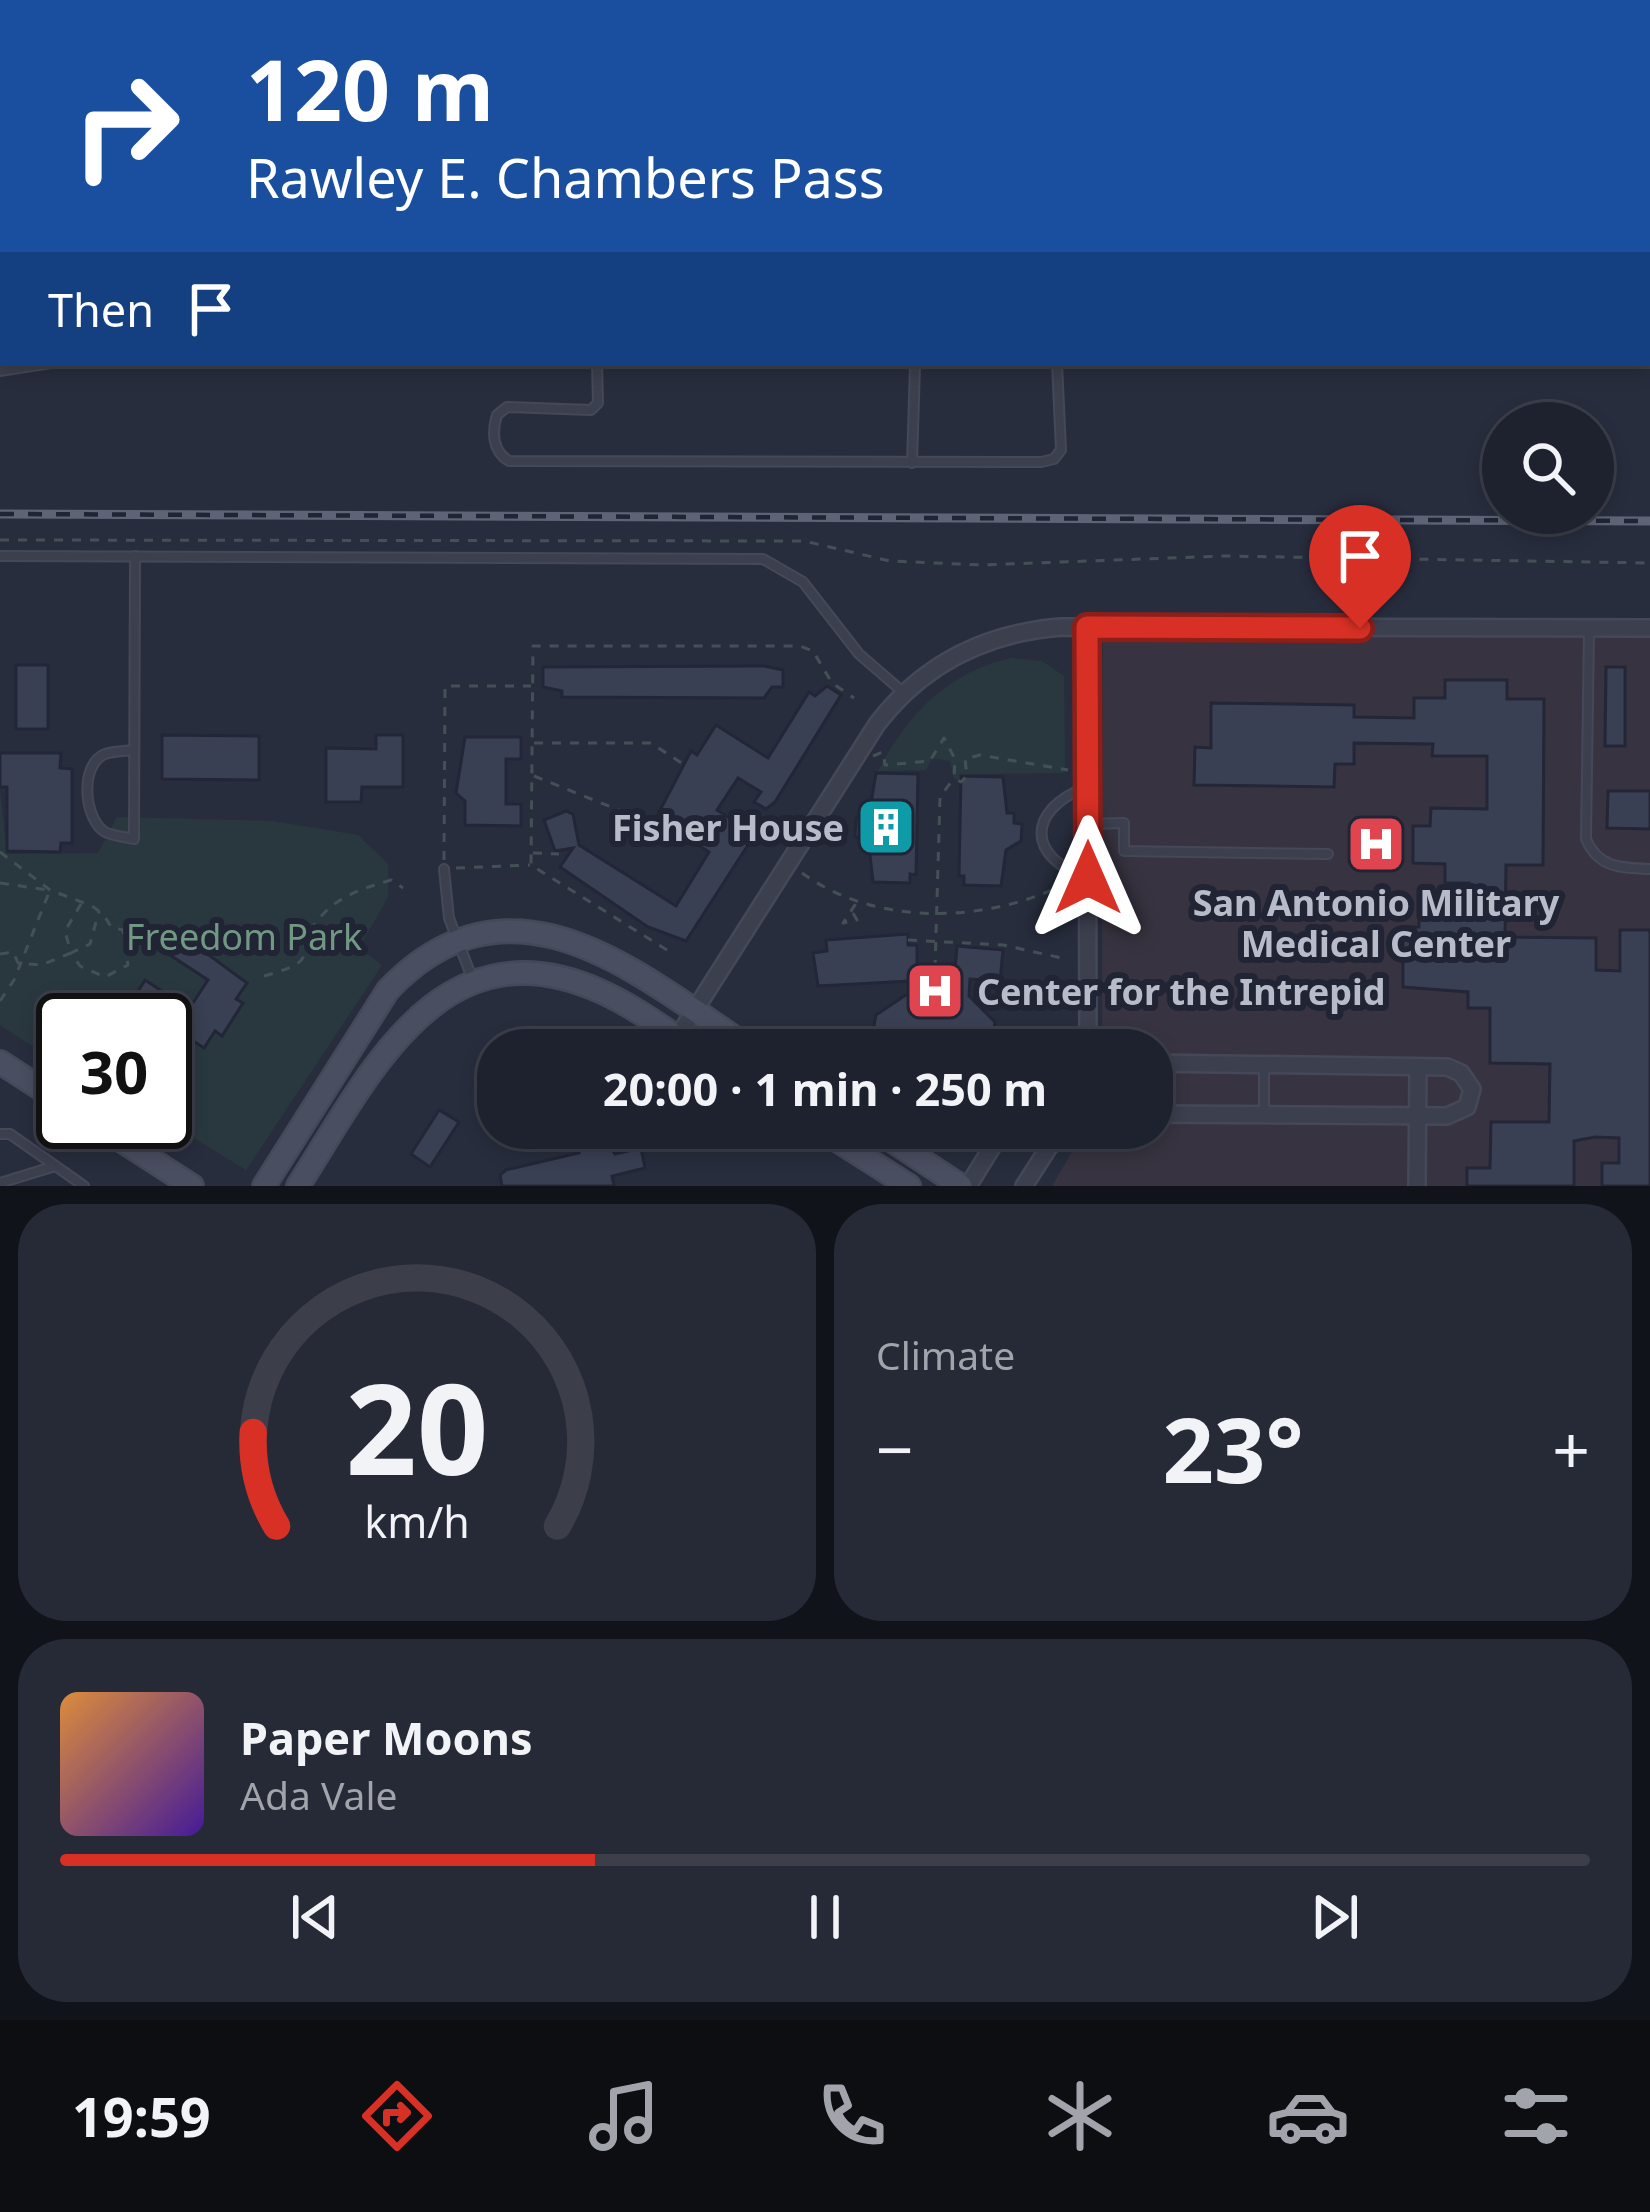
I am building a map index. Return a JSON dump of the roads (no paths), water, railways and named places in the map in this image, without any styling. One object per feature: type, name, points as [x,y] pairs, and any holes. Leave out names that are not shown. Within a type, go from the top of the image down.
[{"type":"street","points":[[1087,627],[1088,1029]]},
{"type":"street","points":[[687,1029],[694,1011],[869,734],[903,692],[981,643],[1033,629],[1087,627],[1650,628]]},
{"type":"street","points":[[264,1186],[398,980],[458,940],[512,930],[565,937],[597,950],[721,1029]]},
{"type":"street","points":[[301,1183],[410,1020],[475,984],[530,976],[567,980],[619,1000],[658,1029]]},
{"type":"street","points":[[0,1062],[36,1085]]},
{"type":"street","points":[[1173,1063],[1448,1067],[1460,1073],[1472,1089],[1459,1114],[1173,1114]]},
{"type":"street","points":[[1417,1186],[1418,1067]]},
{"type":"street","points":[[135,1149],[193,1186]]},
{"type":"street","points":[[851,1149],[909,1186]]},
{"type":"street","points":[[906,1149],[965,1186],[990,1149]]},
{"type":"street","points":[[1024,1186],[1047,1149]]},
{"type":"lane","points":[[0,371],[32,366]]},
{"type":"lane","points":[[597,366],[598,403],[591,410],[507,407],[497,415],[495,446],[500,456],[509,461],[912,464],[1054,459],[1061,450],[1058,366]]},
{"type":"lane","points":[[807,366],[915,366],[912,464]]},
{"type":"lane","points":[[0,556],[764,559],[803,582],[860,654],[903,692]]},
{"type":"lane","points":[[134,750],[104,754],[93,763],[88,782],[92,819],[106,832],[134,839],[135,556]]},
{"type":"lane","points":[[1589,628],[1586,838],[1593,855],[1607,864],[1650,868]]},
{"type":"lane","points":[[1088,787],[1049,809],[1041,830],[1045,852],[1059,868],[1088,878]]},
{"type":"lane","points":[[1088,824],[1124,823],[1124,851],[1328,854]]},
{"type":"lane","points":[[444,869],[448,918],[475,984]]},
{"type":"lane","points":[[1264,1065],[1264,1115]]},
{"type":"lane","points":[[333,1074],[360,1091]]},
{"type":"lane","points":[[0,1134],[10,1134],[83,1186]]},
{"type":"lane","points":[[0,1183],[53,1167]]},
{"type":"railway","points":[[0,514],[1650,521]]},
{"type":"place","name":"Fisher House","points":[[886,827]]},
{"type":"place","name":"San Antonio Military Medical Center","points":[[1376,844]]},
{"type":"place","name":"Center for the Intrepid","points":[[935,991]]},
{"type":"park label","name":"Freedom Park","points":[[244,936]]}]
